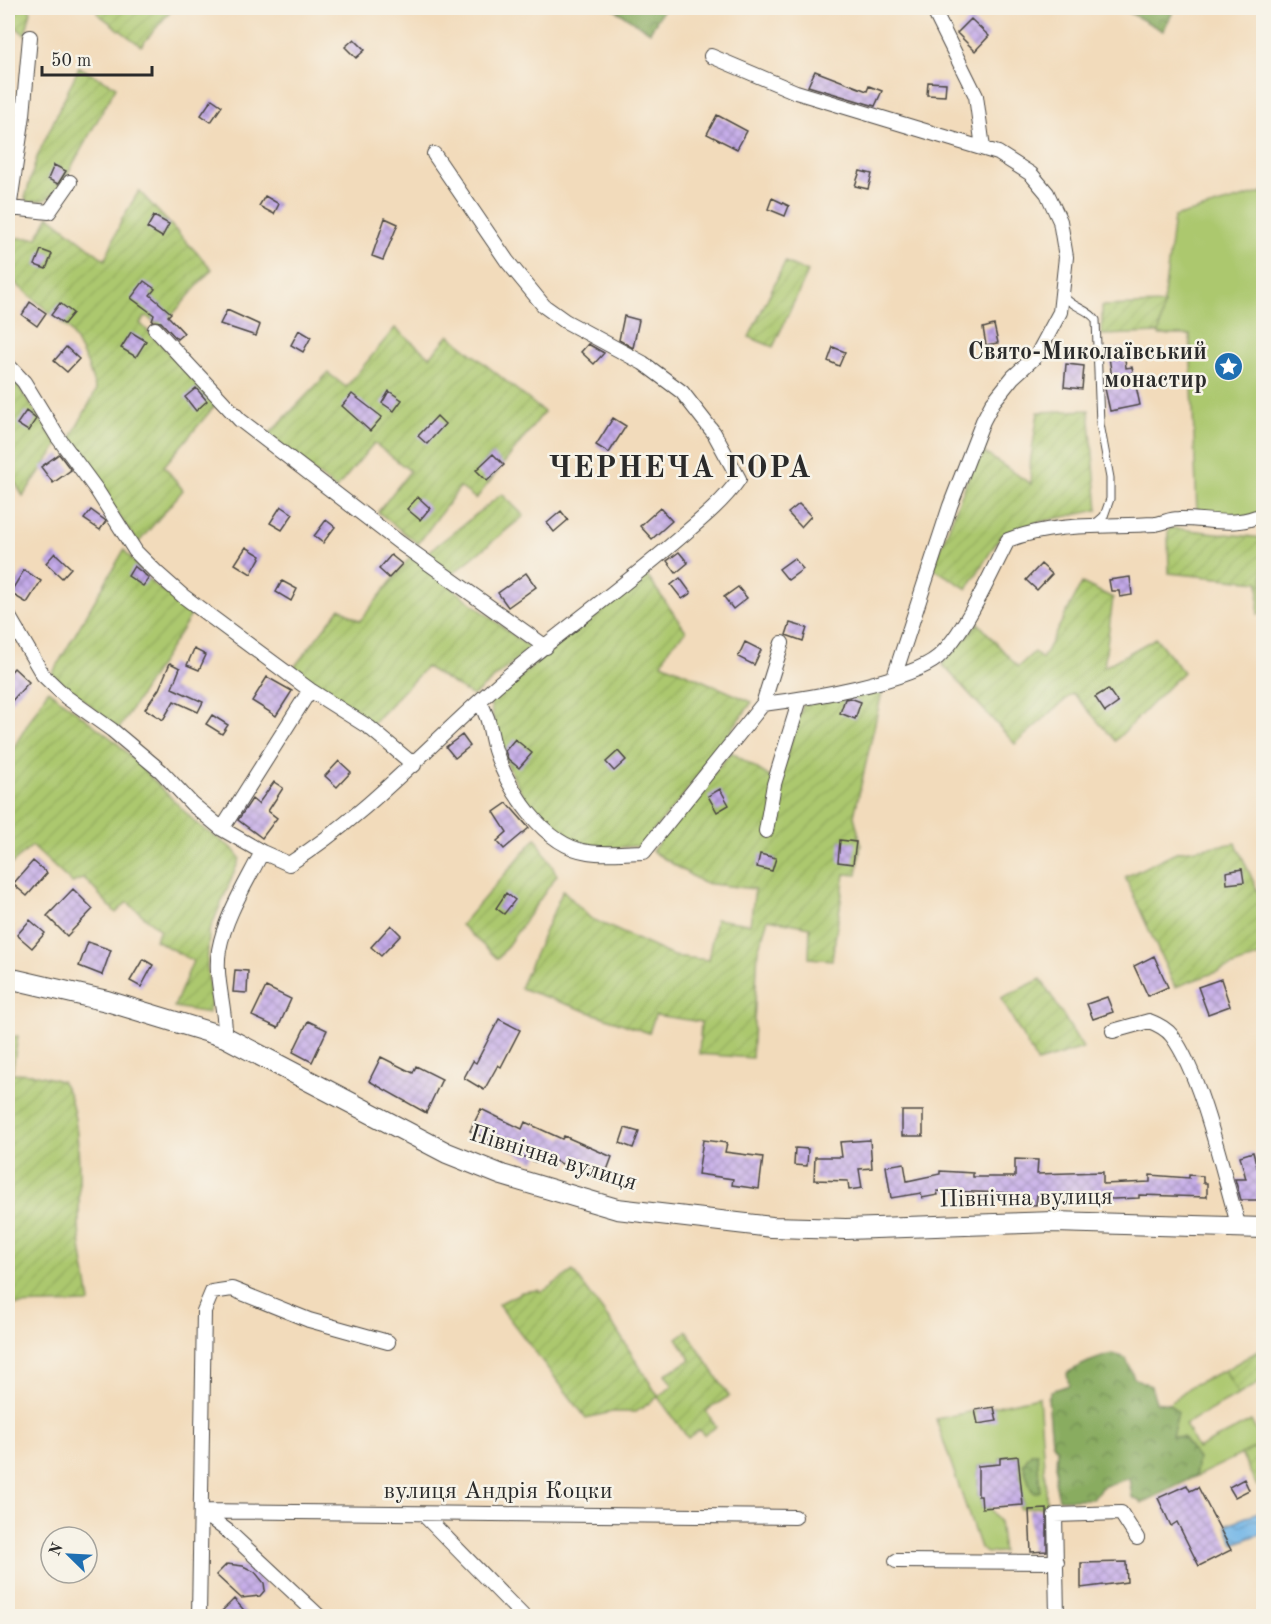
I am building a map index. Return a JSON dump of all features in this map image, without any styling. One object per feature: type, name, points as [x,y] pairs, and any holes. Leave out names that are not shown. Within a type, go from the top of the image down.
[{"type":"street","points":[[935,8],[936,15],[976,96],[984,148]]},
{"type":"street","points":[[30,37],[9,212],[49,212],[70,182]]},
{"type":"street","points":[[711,56],[796,92],[998,153],[1031,174],[1047,193],[1060,221],[1066,258],[1060,312],[1037,355],[1013,376],[993,402],[983,421],[950,506],[894,677]]},
{"type":"street","points":[[8,615],[43,675],[66,698],[112,730],[161,771],[192,804],[222,829],[261,852],[289,864],[311,850],[414,765],[479,702],[679,538],[730,491],[739,479],[714,433],[682,392],[643,363],[565,321],[544,306],[507,261],[434,154]]},
{"type":"street","points":[[155,329],[240,420],[391,536],[546,647]]},
{"type":"street","points":[[8,365],[24,382],[57,436],[96,489],[136,552],[183,596],[310,690],[369,728],[414,765]]},
{"type":"street","points":[[763,704],[800,699],[917,671],[939,656],[972,611],[1008,540],[1030,532],[1094,525],[1157,524],[1176,519],[1240,523],[1256,517]]},
{"type":"street","points":[[479,702],[486,712],[495,750],[509,781],[533,817],[560,843],[588,852],[644,852],[763,704],[782,643]]},
{"type":"street","points":[[222,829],[310,690]]},
{"type":"street","points":[[766,831],[774,784],[800,699]]},
{"type":"street","points":[[225,1037],[225,1014],[219,977],[219,949],[234,907],[261,852]]},
{"type":"street","name":"Північна вулиця","points":[[8,978],[107,1000],[225,1037],[447,1152],[502,1175],[617,1209],[772,1227],[846,1228],[1054,1222],[1263,1228]]},
{"type":"street","points":[[1113,1031],[1149,1021],[1170,1034],[1182,1052],[1200,1096],[1239,1227]]},
{"type":"street","points":[[199,1617],[204,1311],[212,1292],[232,1289],[309,1320],[388,1342]]},
{"type":"street","points":[[201,1511],[229,1532],[319,1617]]},
{"type":"street","name":"вулиця Андрія Коцки","points":[[201,1511],[795,1517]]},
{"type":"street","points":[[1057,1617],[1055,1515],[1121,1513],[1137,1538]]},
{"type":"street","points":[[423,1514],[523,1617]]},
{"type":"street","points":[[897,1561],[1057,1562]]},
{"type":"lane","points":[[1062,294],[1074,307],[1092,314],[1096,320],[1100,424],[1110,478],[1110,499],[1104,516],[1094,525]]},
{"type":"green space","points":[[8,8],[27,8],[31,11],[25,35],[8,20]]},
{"type":"green space","points":[[101,8],[173,8],[141,46],[97,13]]},
{"type":"green space","points":[[612,8],[664,8],[650,32]]},
{"type":"green space","points":[[1121,8],[1175,8],[1163,31]]},
{"type":"green space","points":[[79,67],[116,87],[59,189],[45,200],[28,202],[25,198],[37,157]]},
{"type":"green space","points":[[139,191],[212,269],[161,328],[146,316],[140,323],[217,403],[164,466],[183,490],[138,543],[68,443],[96,391],[87,363],[70,330],[8,277],[8,238],[37,238],[49,216],[105,260],[122,219]]},
{"type":"green space","name":"Свято-Миколаївський монастир","points":[[1263,192],[1263,514],[1256,517],[1200,520],[1197,513],[1190,335],[1159,335],[1174,217]]},
{"type":"green space","points":[[785,262],[808,272],[773,347],[749,337]]},
{"type":"green space","points":[[1164,304],[1159,333],[1102,335],[1102,306]]},
{"type":"green space","points":[[395,328],[430,357],[449,335],[544,412],[476,499],[460,487],[418,544],[378,512],[410,471],[374,443],[336,489],[268,435],[328,373],[346,387]]},
{"type":"green space","points":[[8,371],[58,445],[23,496],[8,471]]},
{"type":"green space","points":[[1089,410],[1098,510],[1034,523],[1001,535],[967,589],[933,568],[978,453],[982,451],[1031,484],[1030,464],[1038,412]]},
{"type":"green space","points":[[502,494],[524,516],[452,574],[426,554]]},
{"type":"green space","points":[[1170,528],[1263,538],[1263,614],[1258,614],[1259,582],[1169,573],[1168,531]]},
{"type":"green space","points":[[124,550],[153,584],[193,612],[119,729],[52,674]]},
{"type":"green space","points":[[411,556],[530,648],[473,696],[426,667],[372,724],[291,671],[340,608],[360,621]]},
{"type":"green space","points":[[645,573],[686,631],[669,648],[662,663],[752,702],[678,802],[640,846],[589,848],[568,841],[550,828],[534,811],[509,768],[500,744],[490,701],[620,597]]},
{"type":"green space","points":[[1082,583],[1113,598],[1104,667],[1156,638],[1183,672],[1115,741],[1073,693],[1015,744],[942,664],[978,623],[1018,667],[1034,652],[1042,659]]},
{"type":"green space","points":[[880,686],[882,692],[854,816],[861,843],[857,875],[845,874],[832,960],[809,958],[810,927],[768,919],[758,950],[752,1058],[699,1054],[701,1022],[655,1015],[649,1033],[520,988],[563,890],[590,918],[673,956],[708,960],[716,919],[750,924],[755,889],[703,883],[652,851],[731,752],[770,777],[776,788],[803,705]]},
{"type":"green space","points":[[48,690],[116,742],[198,825],[232,848],[240,858],[209,932],[207,967],[211,1003],[208,1013],[174,1007],[193,961],[155,940],[160,930],[127,902],[116,913],[84,878],[72,883],[32,846],[8,867],[8,757]]},
{"type":"green space","points":[[536,838],[557,875],[498,959],[461,925]]},
{"type":"green space","points":[[1236,843],[1263,903],[1263,955],[1175,987],[1125,877],[1176,852]]},
{"type":"green space","points":[[1041,979],[1083,1048],[1037,1062],[1001,998]]},
{"type":"green space","points":[[18,1036],[12,1073],[34,1074],[61,1081],[73,1109],[78,1150],[79,1225],[90,1303],[8,1305],[8,1037]]},
{"type":"green space","points":[[573,1271],[616,1329],[658,1396],[673,1386],[665,1374],[691,1360],[677,1338],[687,1331],[729,1396],[706,1411],[716,1427],[704,1435],[699,1430],[688,1438],[658,1397],[636,1412],[612,1412],[586,1418],[498,1304],[522,1292],[538,1290],[542,1292]]},
{"type":"green space","points":[[1263,1348],[1263,1381],[1238,1395],[1225,1370]]},
{"type":"green space","points":[[1113,1354],[1126,1358],[1134,1378],[1151,1386],[1156,1402],[1169,1404],[1178,1412],[1172,1436],[1183,1437],[1198,1459],[1195,1477],[1142,1503],[1132,1497],[1129,1478],[1102,1487],[1092,1499],[1059,1499],[1055,1482],[1057,1449],[1052,1442],[1048,1398],[1051,1391],[1069,1385],[1067,1373],[1100,1357]]},
{"type":"green space","points":[[1225,1370],[1238,1395],[1185,1424],[1197,1449],[1251,1421],[1263,1444],[1195,1477],[1198,1459],[1172,1436],[1178,1412],[1169,1404],[1191,1386]]},
{"type":"green space","points":[[1039,1397],[1047,1506],[1020,1509],[1019,1505],[1023,1504],[1018,1456],[1000,1458],[1000,1464],[978,1466],[978,1496],[981,1496],[982,1508],[990,1508],[999,1521],[1003,1552],[987,1553],[980,1548],[936,1419]]},
{"type":"green space","points":[[1263,1444],[1263,1484],[1257,1486],[1241,1454]]},
{"type":"green space","points":[[1031,1453],[1037,1453],[1040,1491],[1035,1493],[1031,1489],[1023,1464]]},
{"type":"water","points":[[1263,1510],[1263,1533],[1234,1544],[1226,1525]]},
{"type":"building","points":[[971,19],[989,36],[975,51],[957,33]]},
{"type":"building","points":[[354,39],[365,50],[356,58],[345,47]]},
{"type":"building","points":[[815,71],[867,91],[869,86],[882,91],[875,106],[808,86]]},
{"type":"building","points":[[928,82],[946,83],[945,96],[927,95]]},
{"type":"building","points":[[212,99],[222,106],[211,122],[201,115]]},
{"type":"building","points":[[717,115],[747,131],[737,149],[707,134]]},
{"type":"building","points":[[54,165],[66,171],[58,184],[48,179]]},
{"type":"building","points":[[860,171],[872,174],[868,189],[855,186]]},
{"type":"building","points":[[265,196],[279,204],[274,214],[259,206]]},
{"type":"building","points":[[772,198],[789,206],[785,216],[768,209]]},
{"type":"building","points":[[154,216],[169,224],[162,237],[147,228]]},
{"type":"building","points":[[385,218],[398,224],[383,260],[372,256]]},
{"type":"building","points":[[41,250],[52,254],[46,269],[35,265]]},
{"type":"building","points":[[144,281],[155,289],[150,295],[171,313],[168,316],[184,333],[177,339],[161,322],[152,321],[154,315],[131,298]]},
{"type":"building","points":[[30,302],[46,313],[37,326],[22,315]]},
{"type":"building","points":[[60,303],[73,313],[64,324],[51,315]]},
{"type":"building","points":[[227,310],[260,325],[256,336],[220,324]]},
{"type":"building","points":[[624,316],[639,320],[633,348],[619,340]]},
{"type":"building","points":[[994,325],[998,343],[986,345],[983,328]]},
{"type":"building","points":[[299,330],[311,337],[303,352],[291,345]]},
{"type":"building","points":[[131,332],[146,341],[136,357],[121,348]]},
{"type":"building","points":[[588,344],[604,353],[594,364],[581,352]]},
{"type":"building","points":[[66,347],[79,359],[67,372],[54,361]]},
{"type":"building","points":[[833,347],[845,352],[839,366],[828,361]]},
{"type":"building","points":[[1124,348],[1126,368],[1132,367],[1140,405],[1110,411],[1104,384],[1104,378],[1112,378],[1108,350]]},
{"type":"building","points":[[1066,364],[1084,366],[1082,389],[1064,387]]},
{"type":"building","points":[[196,388],[207,401],[196,411],[185,397]]},
{"type":"building","points":[[389,391],[402,400],[394,411],[382,403]]},
{"type":"building","points":[[352,394],[382,417],[370,431],[342,406]]},
{"type":"building","points":[[26,411],[36,419],[28,431],[17,424]]},
{"type":"building","points":[[437,416],[445,424],[427,444],[418,436]]},
{"type":"building","points":[[613,418],[626,426],[609,453],[596,445]]},
{"type":"building","points":[[59,454],[71,470],[53,483],[41,467]]},
{"type":"building","points":[[493,454],[504,465],[487,481],[476,470]]},
{"type":"building","points":[[418,497],[430,508],[420,520],[407,509]]},
{"type":"building","points":[[799,504],[811,516],[801,527],[788,513]]},
{"type":"building","points":[[281,506],[293,514],[282,530],[270,523]]},
{"type":"building","points":[[660,508],[672,521],[652,539],[640,526]]},
{"type":"building","points":[[91,510],[106,521],[100,530],[84,519]]},
{"type":"building","points":[[561,511],[568,520],[554,532],[547,523]]},
{"type":"building","points":[[326,520],[335,527],[323,543],[314,536]]},
{"type":"building","points":[[246,547],[261,556],[251,574],[235,564]]},
{"type":"building","points":[[679,552],[688,563],[676,573],[667,561]]},
{"type":"building","points":[[55,553],[71,568],[62,578],[46,563]]},
{"type":"building","points":[[391,555],[402,564],[389,578],[379,569]]},
{"type":"building","points":[[794,558],[803,569],[788,580],[779,569]]},
{"type":"building","points":[[1041,564],[1052,574],[1037,590],[1026,580]]},
{"type":"building","points":[[134,566],[149,578],[143,586],[128,576]]},
{"type":"building","points":[[24,570],[41,581],[27,603],[10,593]]},
{"type":"building","points":[[526,573],[536,587],[508,607],[498,593]]},
{"type":"building","points":[[1130,577],[1132,595],[1120,597],[1119,591],[1111,591],[1109,580]]},
{"type":"building","points":[[680,578],[691,593],[682,599],[671,585]]},
{"type":"building","points":[[282,581],[297,589],[291,601],[276,592]]},
{"type":"building","points":[[738,587],[747,598],[733,609],[724,597]]},
{"type":"building","points":[[790,623],[807,628],[803,641],[786,635]]},
{"type":"building","points":[[745,642],[761,650],[754,665],[738,657]]},
{"type":"building","points":[[194,649],[206,655],[199,670],[187,665]]},
{"type":"building","points":[[170,663],[180,668],[172,688],[203,702],[198,712],[174,701],[163,720],[145,709],[159,689]]},
{"type":"building","points":[[14,668],[29,682],[8,705],[8,675]]},
{"type":"building","points":[[267,677],[292,691],[276,716],[252,701]]},
{"type":"building","points":[[1108,689],[1118,703],[1105,712],[1095,697]]},
{"type":"building","points":[[850,698],[861,702],[855,719],[840,713],[845,699]]},
{"type":"building","points":[[212,715],[228,725],[222,734],[206,724]]},
{"type":"building","points":[[462,735],[470,746],[455,758],[446,747]]},
{"type":"building","points":[[515,739],[532,753],[519,768],[508,759],[505,751]]},
{"type":"building","points":[[618,751],[626,760],[614,771],[606,762]]},
{"type":"building","points":[[339,761],[351,772],[337,787],[325,776]]},
{"type":"building","points":[[274,782],[283,788],[268,811],[277,818],[262,838],[238,820],[252,799],[258,804]]},
{"type":"building","points":[[720,789],[729,805],[717,812],[708,796]]},
{"type":"building","points":[[507,803],[529,828],[504,849],[497,841],[507,832],[494,812]]},
{"type":"building","points":[[840,840],[856,842],[853,864],[838,862]]},
{"type":"building","points":[[760,854],[776,858],[772,871],[757,867]]},
{"type":"building","points":[[33,861],[47,873],[27,896],[13,884]]},
{"type":"building","points":[[1242,869],[1244,882],[1227,884],[1226,872]]},
{"type":"building","points":[[73,889],[93,909],[67,936],[47,916]]},
{"type":"building","points":[[506,893],[515,900],[504,914],[496,908]]},
{"type":"building","points":[[30,920],[45,933],[32,948],[17,935]]},
{"type":"building","points":[[391,925],[401,935],[381,956],[371,947]]},
{"type":"building","points":[[88,942],[111,950],[102,975],[79,966]]},
{"type":"building","points":[[1154,956],[1168,987],[1148,996],[1134,966]]},
{"type":"building","points":[[143,959],[153,965],[141,987],[130,981]]},
{"type":"building","points":[[235,970],[248,971],[247,993],[233,992]]},
{"type":"building","points":[[1221,979],[1230,1006],[1208,1014],[1198,987]]},
{"type":"building","points":[[266,987],[291,999],[278,1028],[252,1016]]},
{"type":"building","points":[[1107,997],[1113,1012],[1093,1019],[1087,1004]]},
{"type":"building","points":[[499,1019],[520,1030],[501,1067],[498,1065],[484,1090],[464,1078],[473,1061],[476,1063]]},
{"type":"building","points":[[308,1021],[327,1030],[312,1062],[293,1052]]},
{"type":"building","points":[[381,1057],[413,1073],[416,1066],[442,1079],[426,1113],[369,1081]]},
{"type":"building","points":[[481,1109],[522,1129],[525,1122],[562,1139],[564,1136],[612,1157],[606,1173],[570,1159],[567,1166],[539,1154],[535,1162],[470,1131]]},
{"type":"building","points":[[902,1111],[923,1111],[923,1136],[902,1136]]},
{"type":"building","points":[[625,1128],[639,1132],[633,1148],[620,1143]]},
{"type":"building","points":[[703,1140],[727,1143],[725,1152],[763,1157],[759,1189],[732,1185],[733,1179],[698,1174]]},
{"type":"building","points":[[870,1140],[872,1168],[859,1169],[862,1188],[849,1190],[848,1181],[814,1180],[815,1157],[842,1157],[840,1142]]},
{"type":"building","points":[[795,1148],[808,1149],[807,1166],[794,1165]]},
{"type":"building","points":[[1253,1152],[1257,1167],[1263,1165],[1263,1200],[1241,1200],[1235,1179],[1246,1179],[1240,1156]]},
{"type":"building","points":[[1015,1159],[1038,1160],[1037,1174],[1103,1172],[1103,1184],[1150,1182],[1150,1175],[1189,1178],[1189,1175],[1203,1176],[1203,1183],[1207,1183],[1207,1197],[1139,1195],[1139,1198],[1113,1199],[1088,1197],[1088,1192],[1037,1195],[1036,1205],[1014,1204],[1014,1193],[937,1191],[938,1195],[922,1198],[921,1193],[891,1198],[886,1166],[904,1163],[907,1181],[940,1174],[940,1171],[973,1173],[973,1177],[1015,1177]]},
{"type":"building","points":[[994,1407],[997,1421],[978,1424],[975,1410]]},
{"type":"building","points":[[1018,1456],[1023,1505],[982,1508],[981,1496],[978,1496],[978,1466],[1000,1464],[1000,1458]]},
{"type":"building","points":[[1244,1479],[1249,1490],[1235,1497],[1229,1487]]},
{"type":"building","points":[[1187,1485],[1190,1491],[1198,1487],[1231,1550],[1199,1566],[1177,1522],[1171,1526],[1158,1498]]},
{"type":"building","points":[[1047,1509],[1047,1551],[1031,1552],[1029,1510]]},
{"type":"building","points":[[1126,1562],[1127,1582],[1081,1588],[1081,1563]]},
{"type":"building","points":[[227,1564],[243,1566],[255,1572],[264,1583],[265,1590],[260,1596],[241,1598],[216,1575]]},
{"type":"building","points":[[234,1599],[250,1617],[216,1617]]},
{"type":"place","name":"Свято-Миколаївський монастир","points":[[1228,367]]},
{"type":"district","name":"ЧЕРНЕЧА ГОРА","points":[[680,469]]}]
